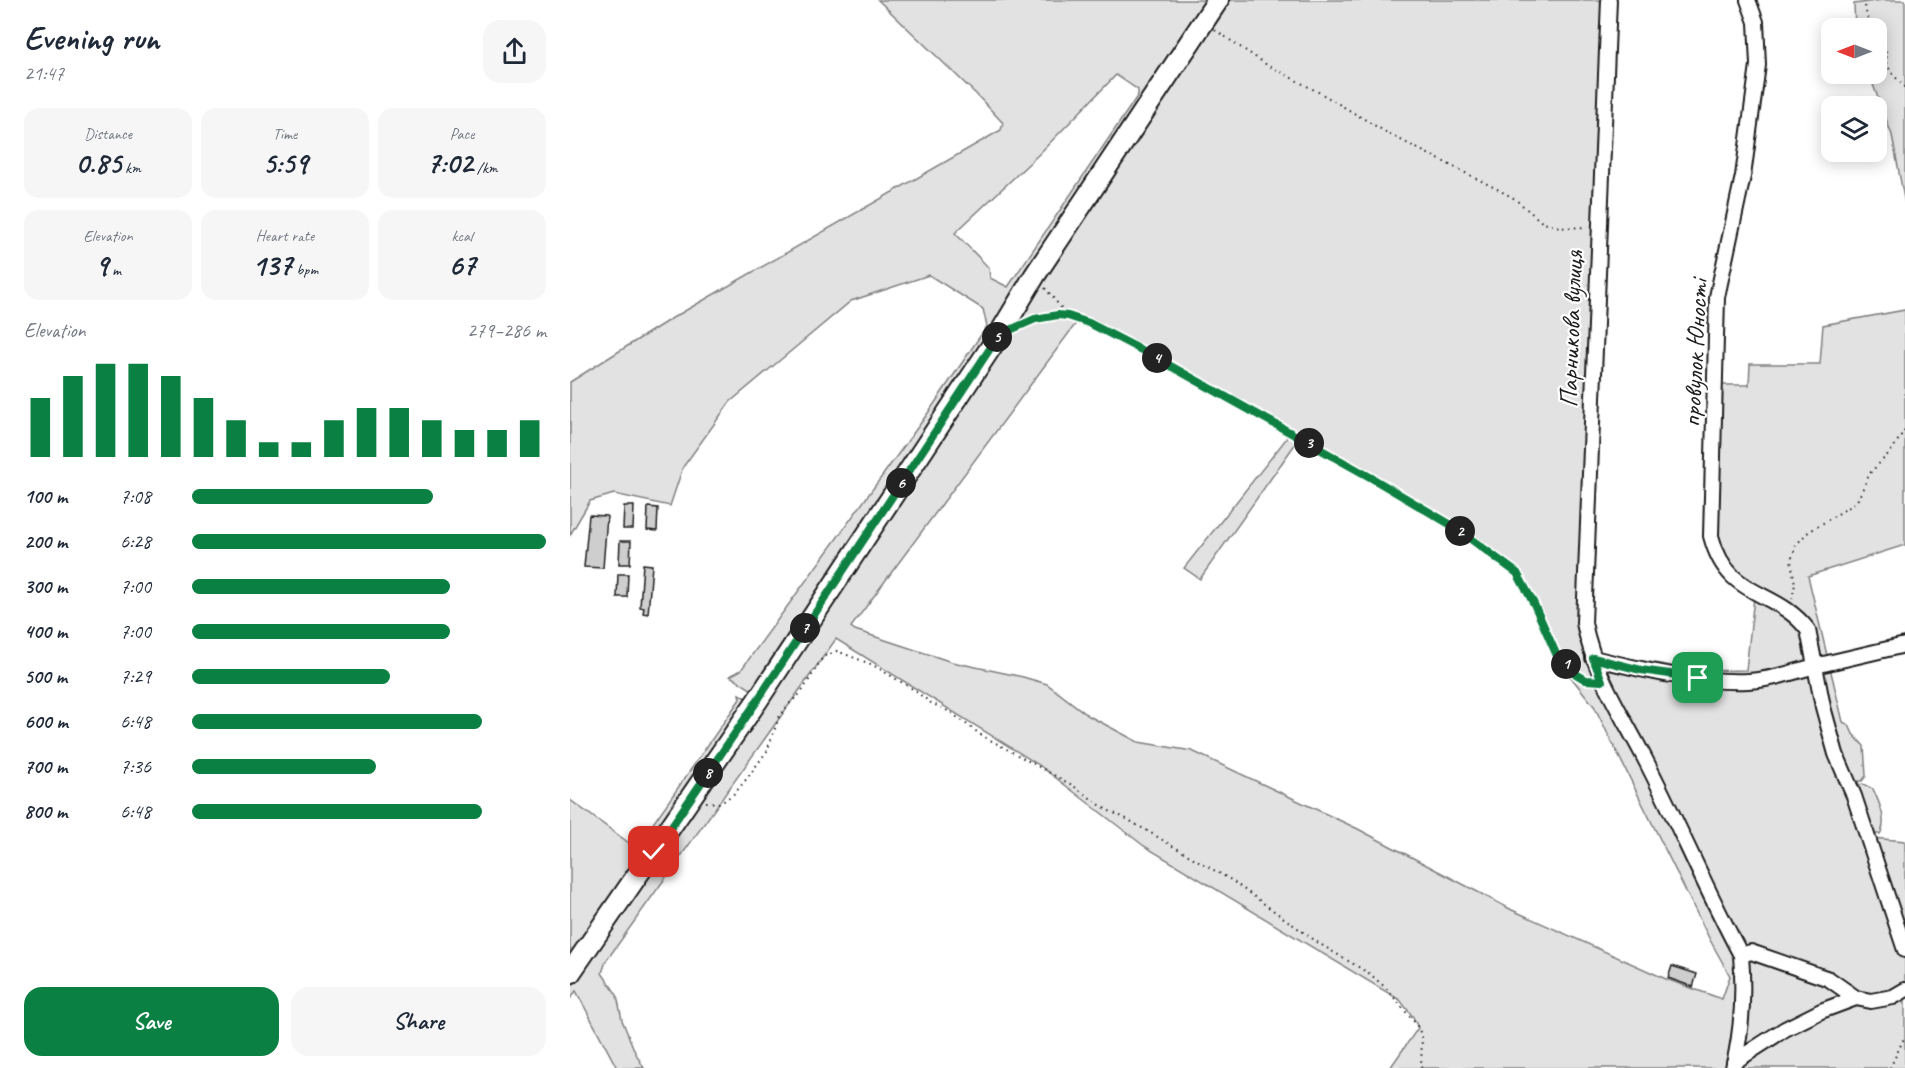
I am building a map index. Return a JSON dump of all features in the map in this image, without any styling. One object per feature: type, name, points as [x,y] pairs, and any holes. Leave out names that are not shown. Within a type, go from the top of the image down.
[{"type":"street","points":[[570,974],[693,796],[1218,0]]},
{"type":"street","name":"Парникова вулиця","points":[[1609,0],[1584,623],[1602,681],[1646,760],[1741,955]]},
{"type":"street","name":"провулок Юності","points":[[1748,0],[1756,22],[1758,65],[1743,176],[1717,297],[1711,536],[1720,561],[1731,576],[1742,585],[1788,611],[1808,630],[1823,707],[1836,754],[1854,796],[1905,950]]},
{"type":"street","points":[[1593,658],[1641,670],[1725,681],[1749,681],[1905,645]]},
{"type":"street","points":[[1734,1065],[1741,1016],[1743,983],[1741,955],[1751,952],[1828,979],[1856,998],[1871,1001],[1893,997],[1905,990]]},
{"type":"street","points":[[1734,1065],[1785,1029],[1821,1011],[1856,998]]},
{"type":"path","points":[[1864,0],[1868,18]]},
{"type":"path","points":[[1203,23],[1267,64],[1389,134],[1515,199],[1543,223],[1565,228],[1599,228]]},
{"type":"path","points":[[1887,64],[1905,88]]},
{"type":"path","points":[[1035,275],[1068,316]]},
{"type":"path","points":[[999,335],[1035,319],[1058,315],[1089,323],[1370,477],[1453,526],[1517,573],[1534,604],[1557,656],[1586,680],[1602,681]]},
{"type":"path","points":[[1788,611],[1794,594],[1795,584],[1791,561],[1796,545],[1807,533],[1858,500],[1870,473],[1892,450],[1905,429]]},
{"type":"path","points":[[693,796],[708,803],[721,803],[735,793],[767,751],[779,717],[801,693],[823,657],[837,651],[848,654],[873,665],[931,703],[950,712],[981,735],[1072,784],[1107,810],[1125,818],[1231,880],[1320,944],[1370,974],[1386,988],[1416,1024],[1422,1036],[1421,1068]]},
{"type":"path","points":[[1890,1068],[1905,1036]]},
{"type":"shaded area","points":[[878,0],[1209,0],[759,687],[752,690],[730,676],[741,670],[928,413],[987,326],[983,309],[929,275],[851,301],[730,402],[683,467],[670,506],[614,494],[590,501],[570,535],[570,382],[669,320],[1001,130],[1003,123]],"holes":[[[1116,75],[1138,90],[1138,95],[1008,287],[990,278],[989,268],[955,233],[1039,154]]]},
{"type":"shaded area","points":[[1223,0],[1603,0],[1587,651],[1700,671],[1746,670],[1755,588],[1725,559],[1717,535],[1721,385],[1749,385],[1750,364],[1820,364],[1823,325],[1905,310],[1905,545],[1808,576],[1843,722],[1849,725],[1853,734],[1864,746],[1866,776],[1862,781],[1858,781],[1859,785],[1863,784],[1873,789],[1882,812],[1882,829],[1880,834],[1871,834],[1872,838],[1905,841],[1905,1068],[1736,1068],[1739,987],[1730,1068],[1390,1068],[1418,1028],[1400,1000],[1144,846],[1039,765],[836,639],[606,961],[602,973],[617,995],[622,1020],[644,1068],[617,1068],[576,991],[570,999],[570,981]],"holes":[[[1077,322],[1089,325],[1287,435],[1184,568],[1200,579],[1298,440],[1453,527],[1515,575],[1532,606],[1554,656],[1594,706],[1730,976],[1722,999],[1666,979],[1512,910],[1358,829],[1192,751],[1138,742],[1089,716],[1047,684],[952,662],[851,627]]]},
{"type":"shaded area","points":[[1905,0],[1905,204],[1892,135],[1887,122],[1887,96],[1877,96],[1873,84],[1887,84],[1887,18],[1855,18],[1854,4]]},
{"type":"shaded area","points":[[739,694],[746,698],[747,704],[570,965],[570,800],[636,848],[740,699]]},
{"type":"building","points":[[624,506],[634,506],[633,529],[623,529]]},
{"type":"building","points":[[648,507],[658,508],[657,531],[647,530]]},
{"type":"building","points":[[589,515],[607,516],[603,568],[584,567]]},
{"type":"building","points":[[620,541],[631,541],[630,564],[619,564]]},
{"type":"building","points":[[643,564],[652,565],[648,614],[643,613],[644,608],[640,607]]},
{"type":"building","points":[[618,574],[628,574],[627,597],[617,597]]},
{"type":"building","points":[[1672,966],[1697,974],[1693,987],[1668,978]]},
{"type":"route","points":[[654,852],[757,701],[999,335],[1035,319],[1058,315],[1089,323],[1149,354],[1453,526],[1517,573],[1534,604],[1557,656],[1586,680],[1602,681],[1593,658],[1641,670],[1698,678]]}]
